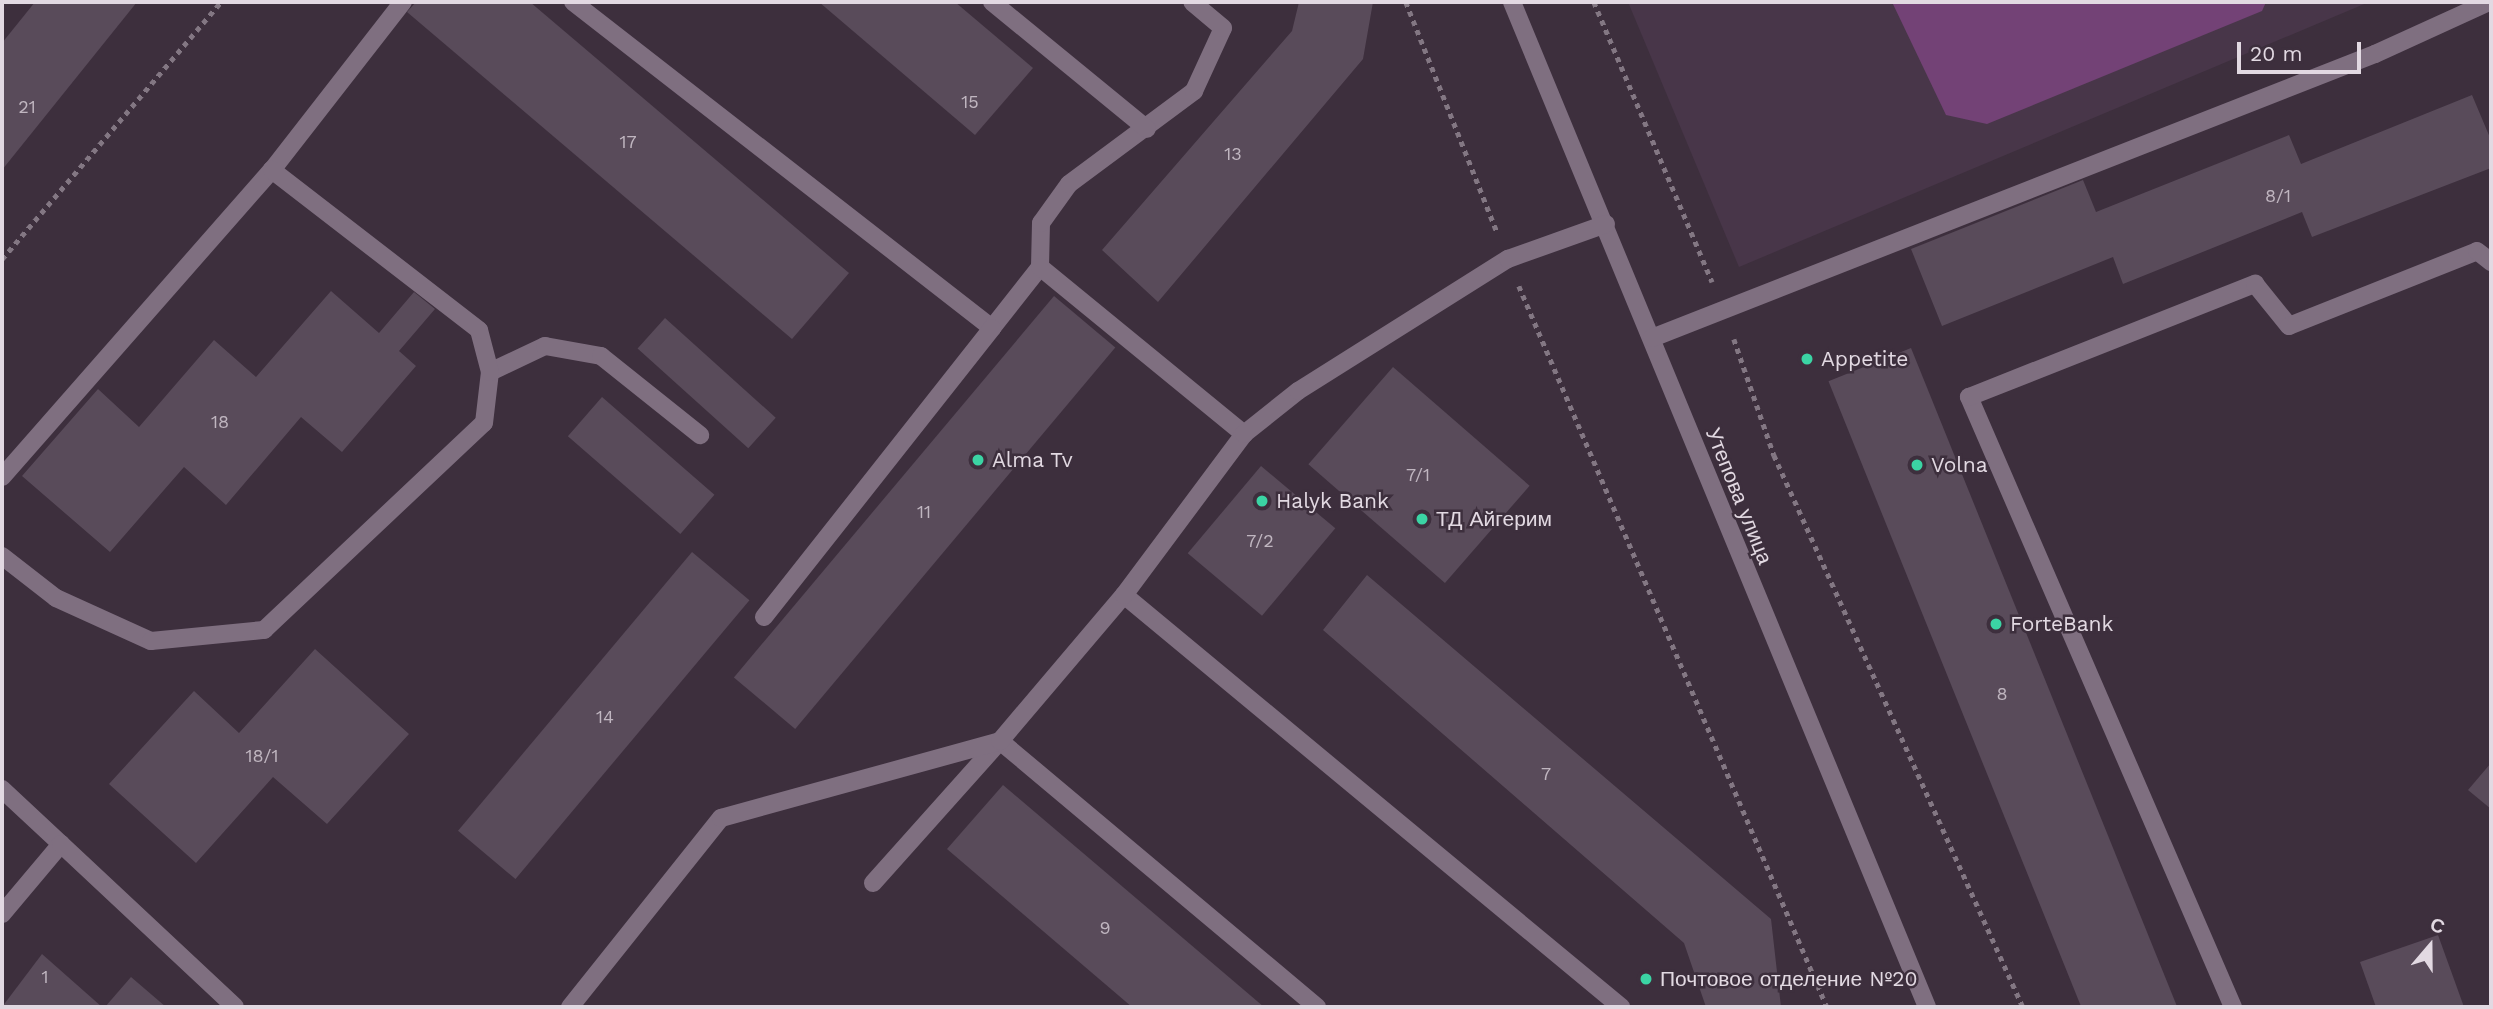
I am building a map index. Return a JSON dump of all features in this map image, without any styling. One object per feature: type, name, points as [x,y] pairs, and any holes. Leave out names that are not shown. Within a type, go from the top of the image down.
[{"type":"street","points":[[2,477],[272,170],[403,2]]},
{"type":"street","points":[[573,2],[992,328]]},
{"type":"street","points":[[992,2],[1147,129]]},
{"type":"street","points":[[764,617],[1040,267],[1041,223],[1069,184],[1147,129],[1194,91],[1223,28],[1192,2]]},
{"type":"street","name":"Утепова улица","points":[[1512,2],[1606,224],[1925,1006]]},
{"type":"street","points":[[1652,338],[2375,54],[2489,2]]},
{"type":"street","points":[[2,556],[56,598],[151,641],[264,630],[484,423],[490,372],[479,330],[272,170]]},
{"type":"street","points":[[873,883],[1000,741],[1124,595],[1244,434],[1298,391],[1508,260],[1606,224]]},
{"type":"street","points":[[2232,1007],[1969,397],[2255,284],[2289,326],[2477,251],[2491,262]]},
{"type":"street","points":[[1040,267],[1244,434]]},
{"type":"street","points":[[490,372],[545,346],[601,356],[700,435]]},
{"type":"street","points":[[1124,595],[1621,1007]]},
{"type":"street","points":[[570,1007],[721,818],[1000,741]]},
{"type":"street","points":[[1000,741],[1317,1007]]},
{"type":"street","points":[[2,789],[235,1007]]},
{"type":"street","points":[[2,914],[61,844]]},
{"type":"path","points":[[2,259],[221,2]]},
{"type":"path","points":[[1406,2],[1508,260],[1827,1007]]},
{"type":"path","points":[[1594,2],[1723,308],[1774,455],[2023,1007]]},
{"type":"shaded area","points":[[1628,2],[2369,2],[1739,267]]},
{"type":"shaded area","points":[[1892,2],[2266,2],[2262,11],[1987,124],[1946,115]]},
{"type":"building","points":[[35,2],[137,2],[2,170],[2,43]]},
{"type":"building","points":[[416,2],[530,2],[849,273],[792,339],[407,12]]},
{"type":"building","points":[[819,2],[955,2],[1033,68],[975,135]]},
{"type":"building","points":[[1299,2],[1373,2],[1363,59],[1158,302],[1102,250],[1292,31]]},
{"type":"building","points":[[2472,95],[2491,140],[2491,168],[2312,237],[2302,212],[2123,284],[2113,257],[1942,326],[1911,249],[2083,180],[2096,212],[2289,135],[2301,164]]},
{"type":"building","points":[[331,291],[379,333],[414,292],[435,309],[399,351],[416,366],[342,452],[301,417],[226,505],[184,467],[110,552],[22,476],[98,389],[139,427],[214,340],[256,377]]},
{"type":"building","points":[[1054,296],[1115,347],[795,729],[734,677]]},
{"type":"building","points":[[665,318],[776,418],[748,448],[638,348]]},
{"type":"building","points":[[1911,348],[2177,1007],[2081,1007],[1828,381]]},
{"type":"building","points":[[1393,367],[1530,486],[1445,583],[1308,464]]},
{"type":"building","points":[[602,397],[714,495],[680,534],[568,436]]},
{"type":"building","points":[[1261,466],[1335,528],[1262,616],[1188,553]]},
{"type":"building","points":[[692,552],[749,600],[515,879],[458,831]]},
{"type":"building","points":[[1367,575],[1771,919],[1781,1007],[1706,1007],[1684,943],[1323,630]]},
{"type":"building","points":[[315,649],[409,734],[327,824],[273,777],[196,863],[109,784],[194,691],[239,733]]},
{"type":"building","points":[[2491,763],[2491,809],[2468,790]]},
{"type":"building","points":[[1003,785],[1264,1007],[1132,1007],[947,849]]},
{"type":"building","points":[[2438,935],[2464,1007],[2376,1007],[2360,962]]},
{"type":"building","points":[[42,954],[102,1007],[2,1007]]},
{"type":"building","points":[[131,977],[166,1007],[105,1007]]},
{"type":"place","name":"Appetite","points":[[1807,359]]},
{"type":"place","name":"Alma Tv","points":[[978,460]]},
{"type":"place","name":"Volna","points":[[1917,465]]},
{"type":"place","name":"Halyk Bank","points":[[1262,501]]},
{"type":"place","name":"ТД Айгерим","points":[[1422,519]]},
{"type":"place","name":"ForteBank","points":[[1996,624]]},
{"type":"place","name":"Почтовое отделение №20","points":[[1646,979]]}]
